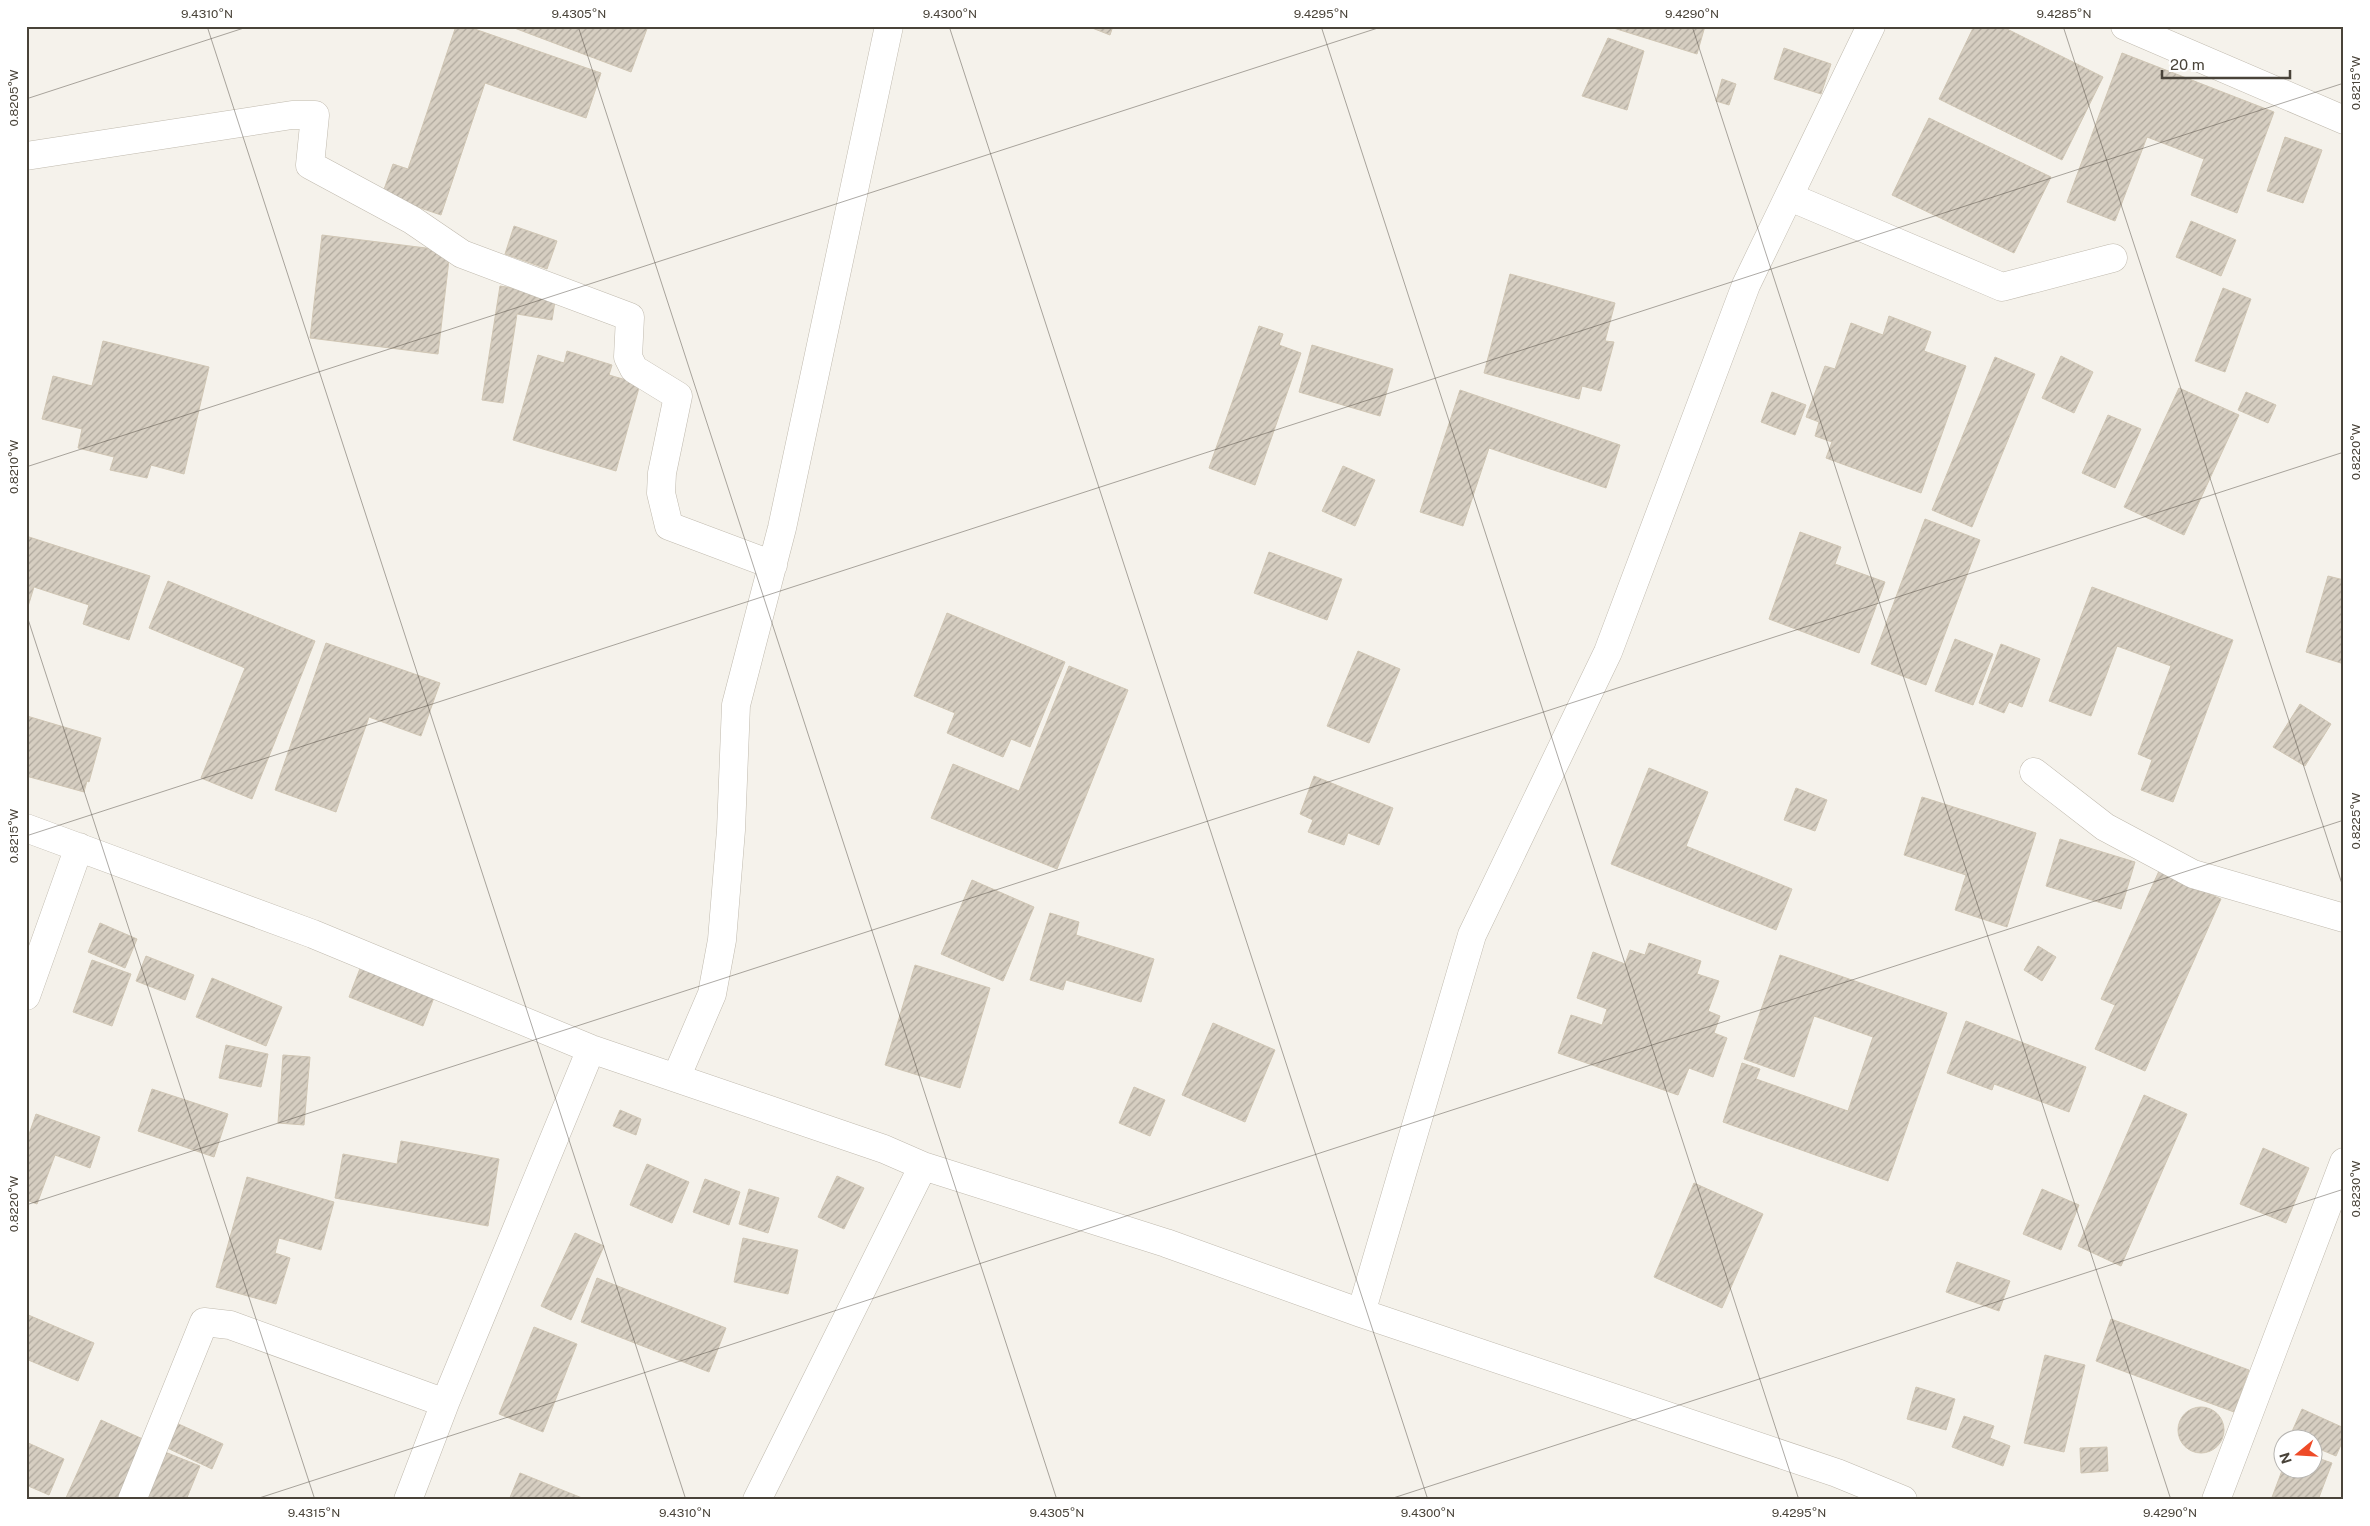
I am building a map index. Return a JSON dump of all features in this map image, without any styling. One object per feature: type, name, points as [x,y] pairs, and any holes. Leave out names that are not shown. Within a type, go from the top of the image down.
[{"type":"street","points":[[676,1078],[713,986],[722,940],[731,830],[736,705],[782,528],[889,26]]},
{"type":"street","points":[[1361,1313],[1472,935],[1608,652],[1746,285],[1871,26]]},
{"type":"street","points":[[2125,26],[2344,120]]},
{"type":"street","points":[[26,156],[292,115],[315,115],[310,165],[412,220],[462,254],[630,317],[628,358],[634,369],[678,396],[662,473],[661,492],[669,526],[772,565]]},
{"type":"street","points":[[1790,196],[2002,287],[2113,258]]},
{"type":"street","points":[[2034,772],[2105,827],[2193,874],[2344,918]]},
{"type":"street","points":[[26,828],[313,934],[591,1049],[884,1149],[923,1166],[1166,1243],[1361,1313],[1838,1473],[1903,1500]]},
{"type":"street","points":[[26,996],[79,847]]},
{"type":"street","points":[[408,1500],[445,1403],[591,1049]]},
{"type":"street","points":[[2216,1500],[2344,1162]]},
{"type":"street","points":[[757,1500],[923,1166]]},
{"type":"street","points":[[132,1500],[204,1322],[230,1325],[445,1403]]},
{"type":"building","points":[[456,26],[466,26],[601,73],[586,118],[485,83],[441,215],[382,195],[393,164],[408,169]]},
{"type":"building","points":[[509,26],[648,26],[631,72]]},
{"type":"building","points":[[1087,26],[1113,26],[1110,35]]},
{"type":"building","points":[[1607,26],[1705,26],[1697,54]]},
{"type":"building","points":[[1974,26],[2001,26],[2103,77],[2062,160],[1939,99]]},
{"type":"building","points":[[1608,38],[1644,51],[1627,110],[1582,96]]},
{"type":"building","points":[[1784,48],[1831,64],[1821,94],[1774,79]]},
{"type":"building","points":[[2122,53],[2274,112],[2237,213],[2191,195],[2204,159],[2147,137],[2115,221],[2067,202]]},
{"type":"building","points":[[1722,79],[1736,84],[1729,105],[1716,101]]},
{"type":"building","points":[[1929,118],[2051,177],[2014,253],[1892,195]]},
{"type":"building","points":[[2285,137],[2322,150],[2303,203],[2267,191]]},
{"type":"building","points":[[2191,221],[2236,240],[2221,276],[2176,257]]},
{"type":"building","points":[[514,226],[557,241],[547,269],[505,254]]},
{"type":"building","points":[[322,235],[450,251],[438,354],[310,338]]},
{"type":"building","points":[[1510,274],[1615,303],[1605,341],[1614,342],[1601,391],[1582,386],[1579,399],[1484,373]]},
{"type":"building","points":[[500,286],[556,295],[552,320],[517,314],[503,403],[482,400]]},
{"type":"building","points":[[2223,288],[2251,299],[2225,372],[2195,361]]},
{"type":"building","points":[[1889,316],[1931,332],[1924,351],[1966,366],[1921,493],[1826,458],[1832,442],[1815,436],[1819,422],[1806,417],[1825,366],[1835,369],[1851,323],[1883,335]]},
{"type":"building","points":[[1259,326],[1283,334],[1279,345],[1301,353],[1255,485],[1209,468]]},
{"type":"building","points":[[103,341],[209,367],[184,474],[151,465],[147,478],[110,470],[114,457],[78,448],[82,429],[42,419],[53,376],[92,386]]},
{"type":"building","points":[[1312,345],[1393,369],[1380,416],[1299,392]]},
{"type":"building","points":[[567,351],[612,365],[609,375],[640,384],[616,471],[513,440],[538,355],[564,363]]},
{"type":"building","points":[[2061,356],[2093,372],[2074,413],[2042,398]]},
{"type":"building","points":[[1995,357],[2035,374],[1972,527],[1932,510]]},
{"type":"building","points":[[2179,388],[2239,415],[2184,535],[2124,507]]},
{"type":"building","points":[[1460,390],[1620,445],[1606,488],[1489,448],[1463,526],[1420,512]]},
{"type":"building","points":[[1772,392],[1806,405],[1795,435],[1761,422]]},
{"type":"building","points":[[2246,392],[2276,405],[2268,423],[2238,410]]},
{"type":"building","points":[[2108,415],[2141,429],[2115,488],[2082,473]]},
{"type":"building","points":[[1343,466],[1375,480],[1355,526],[1322,511]]},
{"type":"building","points":[[1925,519],[1980,540],[1926,685],[1871,664]]},
{"type":"building","points":[[1800,532],[1841,547],[1835,564],[1885,582],[1859,653],[1769,619]]},
{"type":"building","points":[[26,536],[150,576],[129,640],[83,624],[89,605],[34,587],[26,613]]},
{"type":"building","points":[[1269,552],[1342,579],[1327,620],[1254,593]]},
{"type":"building","points":[[2328,576],[2344,580],[2344,664],[2306,652]]},
{"type":"building","points":[[168,581],[315,641],[252,799],[201,778],[245,668],[149,628]]},
{"type":"building","points":[[2092,587],[2233,640],[2173,802],[2141,790],[2152,760],[2138,754],[2171,666],[2117,646],[2091,716],[2049,701]]},
{"type":"building","points":[[947,613],[1065,662],[1030,747],[1011,739],[1003,757],[947,733],[955,713],[914,696]]},
{"type":"building","points":[[1955,639],[1993,654],[1973,705],[1935,691]]},
{"type":"building","points":[[326,643],[440,683],[421,736],[369,717],[336,812],[275,790]]},
{"type":"building","points":[[2001,644],[2040,659],[2022,707],[2009,702],[2004,713],[1979,703]]},
{"type":"building","points":[[1358,651],[1400,669],[1369,743],[1327,726]]},
{"type":"building","points":[[1069,666],[1128,690],[1057,869],[931,818],[953,764],[1019,791]]},
{"type":"building","points":[[2300,704],[2331,724],[2305,766],[2273,747]]},
{"type":"building","points":[[27,716],[101,738],[89,782],[87,781],[84,792],[26,776]]},
{"type":"building","points":[[1649,768],[1708,792],[1686,846],[1792,889],[1776,930],[1611,864]]},
{"type":"building","points":[[1314,776],[1393,808],[1379,845],[1348,833],[1344,845],[1308,832],[1313,820],[1300,814]]},
{"type":"building","points":[[1796,788],[1827,800],[1815,831],[1784,820]]},
{"type":"building","points":[[1922,797],[2036,833],[2007,927],[1955,910],[1966,875],[1904,855]]},
{"type":"building","points":[[2060,839],[2135,862],[2121,909],[2046,886]]},
{"type":"building","points":[[2159,871],[2221,899],[2145,1071],[2095,1049],[2115,1005],[2101,999]]},
{"type":"building","points":[[972,880],[1034,907],[1003,981],[941,954]]},
{"type":"building","points":[[1050,913],[1079,922],[1076,935],[1154,959],[1141,1002],[1066,980],[1063,990],[1030,980]]},
{"type":"building","points":[[100,923],[137,939],[125,968],[88,952]]},
{"type":"building","points":[[1649,943],[1701,961],[1697,974],[1719,981],[1708,1011],[1720,1016],[1714,1033],[1727,1038],[1713,1077],[1689,1068],[1678,1095],[1558,1053],[1571,1015],[1602,1025],[1607,1009],[1577,998],[1593,952],[1625,964],[1630,950],[1645,955]]},
{"type":"building","points":[[2038,946],[2056,957],[2042,981],[2024,970]]},
{"type":"building","points":[[1780,955],[1947,1013],[1888,1181],[1723,1122],[1742,1063],[1760,1069],[1756,1079],[1848,1111],[1873,1037],[1814,1016],[1794,1077],[1744,1059]]},
{"type":"building","points":[[146,956],[194,975],[185,1000],[136,981]]},
{"type":"building","points":[[92,960],[131,974],[112,1026],[73,1012]]},
{"type":"building","points":[[915,965],[990,988],[960,1088],[885,1065]]},
{"type":"building","points":[[361,966],[435,995],[423,1026],[349,997]]},
{"type":"building","points":[[212,978],[282,1007],[266,1046],[196,1017]]},
{"type":"building","points":[[1966,1021],[2086,1067],[2069,1112],[1994,1084],[1992,1090],[1947,1073]]},
{"type":"building","points":[[1213,1023],[1275,1050],[1245,1122],[1182,1095]]},
{"type":"building","points":[[226,1045],[268,1054],[261,1087],[219,1078]]},
{"type":"building","points":[[283,1055],[310,1057],[304,1125],[278,1123]]},
{"type":"building","points":[[1134,1087],[1165,1100],[1150,1136],[1119,1123]]},
{"type":"building","points":[[152,1089],[228,1114],[214,1157],[138,1131]]},
{"type":"building","points":[[2144,1095],[2187,1114],[2121,1266],[2078,1246]]},
{"type":"building","points":[[620,1110],[641,1119],[636,1135],[613,1126]]},
{"type":"building","points":[[36,1114],[100,1137],[90,1168],[55,1155],[37,1204],[26,1200],[26,1143]]},
{"type":"building","points":[[401,1141],[499,1159],[488,1226],[335,1198],[343,1154],[397,1164]]},
{"type":"building","points":[[2263,1148],[2309,1168],[2286,1223],[2240,1204]]},
{"type":"building","points":[[647,1164],[689,1182],[672,1223],[630,1205]]},
{"type":"building","points":[[837,1176],[864,1188],[844,1229],[818,1217]]},
{"type":"building","points":[[247,1177],[334,1202],[321,1250],[279,1238],[275,1253],[290,1258],[276,1304],[216,1287]]},
{"type":"building","points":[[705,1179],[740,1192],[729,1225],[693,1212]]},
{"type":"building","points":[[1694,1183],[1763,1214],[1722,1308],[1654,1277]]},
{"type":"building","points":[[749,1189],[779,1198],[768,1233],[739,1224]]},
{"type":"building","points":[[2042,1189],[2079,1205],[2061,1250],[2023,1234]]},
{"type":"building","points":[[575,1233],[604,1246],[571,1320],[541,1306]]},
{"type":"building","points":[[743,1238],[798,1250],[788,1294],[734,1282]]},
{"type":"building","points":[[1957,1262],[2010,1281],[1999,1311],[1946,1292]]},
{"type":"building","points":[[597,1278],[726,1328],[709,1372],[581,1322]]},
{"type":"building","points":[[26,1314],[94,1343],[78,1381],[26,1359]]},
{"type":"building","points":[[2111,1319],[2249,1370],[2234,1412],[2096,1361]]},
{"type":"building","points":[[534,1327],[577,1344],[543,1432],[499,1414]]},
{"type":"building","points":[[2045,1355],[2085,1365],[2064,1452],[2024,1443]]},
{"type":"building","points":[[1916,1387],[1955,1399],[1946,1430],[1907,1419]]},
{"type":"building","points":[[2201,1407],[2214,1411],[2220,1417],[2224,1430],[2220,1443],[2214,1449],[2201,1453],[2188,1449],[2182,1443],[2178,1430],[2182,1417],[2188,1411]]},
{"type":"building","points":[[2302,1409],[2344,1428],[2344,1438],[2336,1456],[2322,1450],[2322,1428],[2294,1428]]},
{"type":"building","points":[[1964,1416],[1994,1426],[1990,1438],[2010,1446],[2003,1466],[1952,1447]]},
{"type":"building","points":[[101,1420],[145,1440],[118,1500],[65,1500]]},
{"type":"building","points":[[174,1422],[223,1444],[212,1469],[163,1446]]},
{"type":"building","points":[[26,1442],[64,1459],[49,1495],[26,1485]]},
{"type":"building","points":[[2107,1447],[2108,1471],[2081,1473],[2080,1448]]},
{"type":"building","points":[[160,1450],[200,1466],[186,1500],[141,1500]]},
{"type":"building","points":[[2322,1460],[2332,1463],[2318,1500],[2271,1500],[2279,1478],[2322,1478]]},
{"type":"building","points":[[520,1473],[587,1500],[509,1500]]}]
